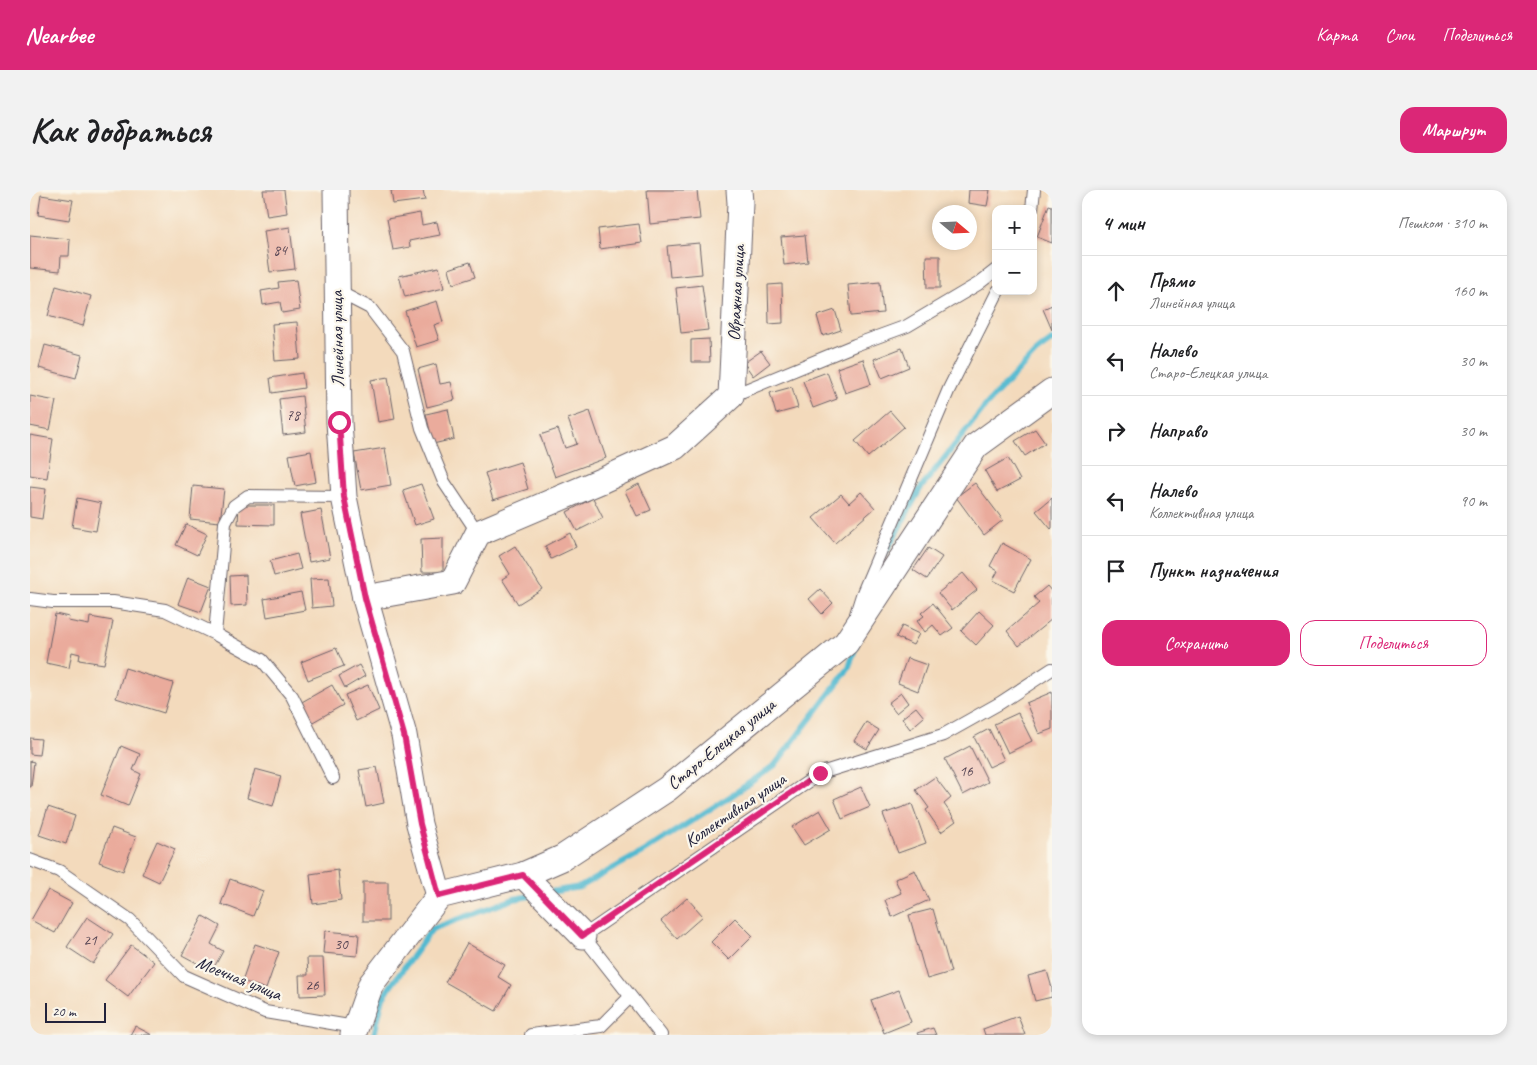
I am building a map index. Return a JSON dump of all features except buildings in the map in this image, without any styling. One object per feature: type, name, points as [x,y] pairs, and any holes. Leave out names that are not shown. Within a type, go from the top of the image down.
[{"type":"street","name":"Линейная улица","points":[[336,190],[339,422],[344,497],[365,598],[404,735],[420,824],[439,896]]},
{"type":"street","name":"Овражная улица","points":[[731,396],[740,203],[739,190]]},
{"type":"street","name":"Старо-Елецкая улица","points":[[439,896],[523,875],[562,858],[667,788],[846,643],[976,446],[1052,391]]},
{"type":"street","points":[[365,598],[452,582],[478,533],[675,447],[731,396]]},
{"type":"street","points":[[523,875],[582,936]]},
{"type":"street","points":[[354,1031],[371,984],[439,896]]},
{"type":"lane","points":[[1032,205],[1034,190]]},
{"type":"lane","points":[[731,396],[855,345],[907,326],[978,284],[992,273]]},
{"type":"lane","points":[[337,291],[370,308],[403,351],[422,428],[444,482],[478,533]]},
{"type":"lane","points":[[846,643],[862,595],[949,389],[996,295]]},
{"type":"lane","points":[[215,634],[225,523],[234,506],[248,496],[344,497]]},
{"type":"lane","points":[[30,599],[53,602],[113,602],[165,610],[215,634],[262,660],[292,696],[333,778]]},
{"type":"lane","name":"Коллективная улица","points":[[582,936],[820,773],[943,735],[1000,703],[1052,669]]},
{"type":"lane","name":"Моечная улица","points":[[30,860],[59,871],[130,920],[184,976],[265,1012],[354,1031]]},
{"type":"lane","points":[[582,936],[661,1035]]},
{"type":"lane","points":[[531,1035],[602,1030],[630,996]]},
{"type":"waterway","points":[[885,554],[920,489],[987,404],[1036,352],[1052,340]]},
{"type":"waterway","points":[[550,892],[580,887],[644,851],[731,796],[775,765],[849,668],[856,645]]},
{"type":"waterway","points":[[374,1035],[383,997],[432,929],[514,899],[535,895]]},
{"type":"route","points":[[339,422],[344,497],[365,598],[404,735],[420,824],[439,896],[523,875],[582,936],[820,773]]}]
